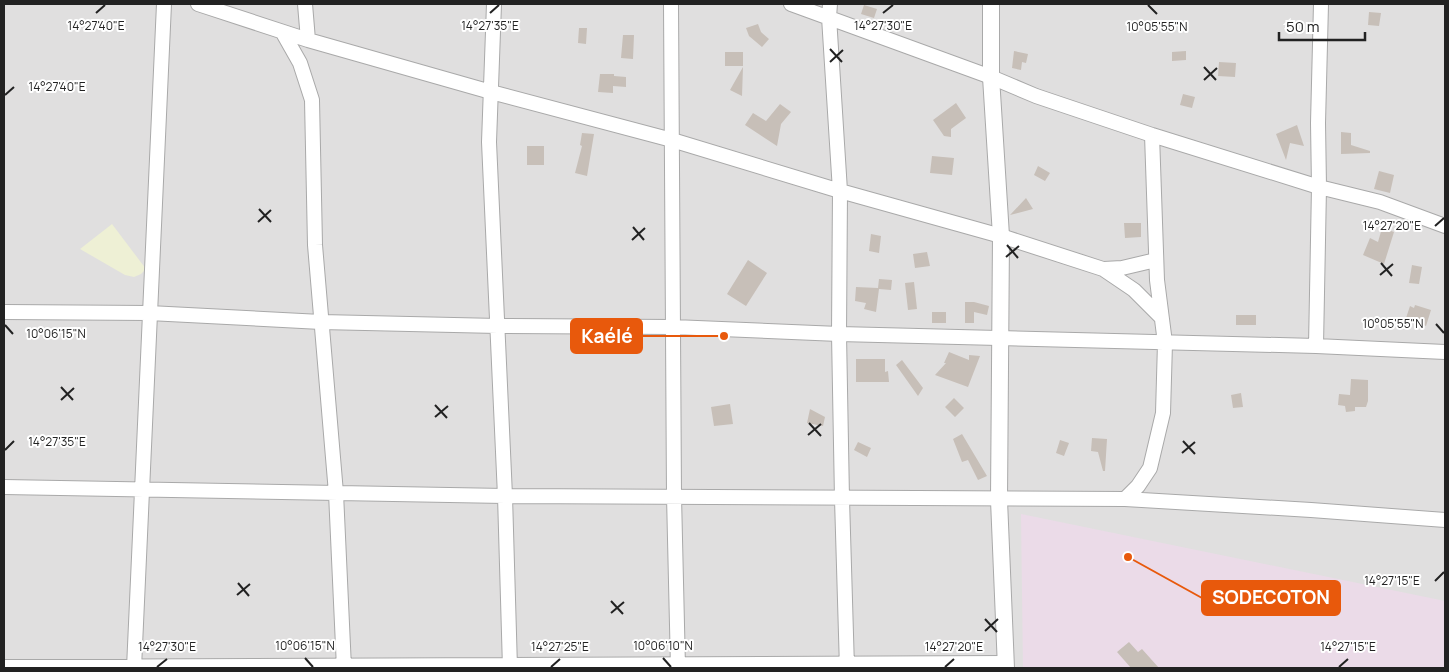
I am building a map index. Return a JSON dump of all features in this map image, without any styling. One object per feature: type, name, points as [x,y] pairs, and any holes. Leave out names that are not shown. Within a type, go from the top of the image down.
[{"type":"street","points":[[134,667],[164,4]]},
{"type":"street","points":[[198,4],[283,33],[491,92],[672,140],[840,191],[1001,236],[1103,269],[1134,290],[1161,317]]},
{"type":"street","points":[[305,4],[308,40]]},
{"type":"street","points":[[494,4],[489,142],[505,496],[510,667]]},
{"type":"street","points":[[670,4],[674,496],[678,666]]},
{"type":"street","points":[[791,4],[830,11],[1036,96],[1152,135],[1319,187],[1380,202],[1445,226]]},
{"type":"street","points":[[4,667],[1006,666],[999,500],[1001,236],[990,77],[991,4]]},
{"type":"street","points":[[1316,346],[1321,4]]},
{"type":"street","points":[[830,11],[840,191],[839,334],[847,666]]},
{"type":"street","points":[[283,33],[300,63],[312,100],[315,245],[336,493],[344,667]]},
{"type":"street","points":[[1125,499],[1150,468],[1163,413],[1164,343],[1156,260],[1152,135]]},
{"type":"street","points":[[1103,269],[1122,268],[1156,260]]},
{"type":"street","points":[[4,312],[149,313],[321,322],[498,326],[673,327],[839,334],[1316,346],[1445,352]]},
{"type":"street","points":[[4,487],[505,496],[999,500],[1125,499],[1445,520]]},
{"type":"shaded area","points":[[4,4],[1445,4],[1445,668],[4,668]]},
{"type":"shaded area","points":[[1021,514],[1445,601],[1445,668],[1023,668]]},
{"type":"green space","points":[[112,224],[146,269],[141,274],[134,277],[125,275],[80,249]]},
{"type":"building","points":[[864,5],[877,9],[874,18],[861,14]]},
{"type":"building","points":[[1369,12],[1381,13],[1379,26],[1368,25]]},
{"type":"building","points":[[758,24],[761,32],[769,39],[762,47],[749,36],[746,28]]},
{"type":"building","points":[[579,28],[587,28],[586,44],[578,43]]},
{"type":"building","points":[[623,35],[634,35],[633,59],[621,58]]},
{"type":"building","points":[[1014,51],[1028,54],[1026,63],[1022,62],[1021,70],[1012,68]]},
{"type":"building","points":[[1186,51],[1186,60],[1172,61],[1172,52]]},
{"type":"building","points":[[725,52],[743,52],[743,66],[725,66]]},
{"type":"building","points":[[1219,62],[1236,63],[1235,77],[1218,76]]},
{"type":"building","points":[[743,67],[742,96],[730,90]]},
{"type":"building","points":[[600,74],[614,74],[614,76],[626,77],[626,87],[613,86],[613,93],[598,92]]},
{"type":"building","points":[[1183,94],[1195,97],[1192,108],[1180,105]]},
{"type":"building","points":[[956,103],[966,118],[951,129],[951,137],[944,136],[933,120]]},
{"type":"building","points":[[780,104],[791,112],[781,124],[777,146],[745,125],[753,113],[766,121]]},
{"type":"building","points":[[1297,125],[1304,146],[1290,143],[1286,160],[1276,134]]},
{"type":"building","points":[[1341,132],[1351,133],[1351,145],[1370,151],[1370,153],[1341,154]]},
{"type":"building","points":[[582,133],[594,134],[587,176],[575,173],[582,146],[580,145]]},
{"type":"building","points":[[527,146],[544,146],[544,165],[527,165]]},
{"type":"building","points":[[932,156],[954,158],[952,175],[930,173]]},
{"type":"building","points":[[1038,166],[1050,173],[1045,181],[1034,175]]},
{"type":"building","points":[[1379,171],[1394,175],[1390,193],[1374,189]]},
{"type":"building","points":[[1026,198],[1033,209],[1010,215]]},
{"type":"building","points":[[1124,223],[1141,223],[1141,237],[1125,238]]},
{"type":"building","points":[[1382,228],[1394,232],[1384,264],[1363,255],[1370,238],[1378,242]]},
{"type":"building","points":[[871,234],[881,236],[879,253],[869,251]]},
{"type":"building","points":[[927,252],[930,266],[915,268],[913,254]]},
{"type":"building","points":[[748,260],[767,273],[746,306],[727,294]]},
{"type":"building","points":[[1412,265],[1422,267],[1419,284],[1409,283]]},
{"type":"building","points":[[879,279],[892,280],[891,290],[879,289],[876,312],[864,309],[866,303],[855,301],[856,287],[878,288]]},
{"type":"building","points":[[914,282],[917,309],[908,310],[905,283]]},
{"type":"building","points":[[965,302],[989,306],[987,315],[974,312],[974,323],[965,323]]},
{"type":"building","points":[[1415,305],[1431,310],[1426,326],[1406,318],[1410,306],[1414,308]]},
{"type":"building","points":[[932,312],[946,312],[946,323],[932,323]]},
{"type":"building","points":[[1236,315],[1256,315],[1256,325],[1236,325]]},
{"type":"building","points":[[949,352],[969,360],[969,355],[980,356],[968,387],[935,375],[946,363],[944,363]]},
{"type":"building","points":[[856,359],[885,359],[885,372],[888,371],[889,382],[856,382]]},
{"type":"building","points":[[902,360],[923,388],[918,396],[896,365]]},
{"type":"building","points":[[1351,379],[1368,380],[1368,401],[1366,407],[1355,407],[1355,411],[1346,412],[1345,406],[1338,405],[1339,394],[1350,395]]},
{"type":"building","points":[[1241,393],[1243,407],[1233,408],[1231,395]]},
{"type":"building","points":[[954,398],[964,408],[955,417],[945,407]]},
{"type":"building","points":[[730,404],[733,424],[714,426],[711,407]]},
{"type":"building","points":[[810,409],[825,417],[823,426],[807,423]]},
{"type":"building","points":[[962,434],[987,476],[978,480],[968,460],[962,462],[953,439]]},
{"type":"building","points":[[1092,438],[1107,439],[1105,471],[1103,471],[1098,452],[1091,451]]},
{"type":"building","points":[[1060,440],[1069,443],[1064,456],[1056,453]]},
{"type":"building","points":[[858,442],[871,448],[867,457],[854,450]]},
{"type":"building","points":[[1129,642],[1138,652],[1142,649],[1159,668],[1131,668],[1117,652]]},
{"type":"place","name":"Kaélé","points":[[724,336]]},
{"type":"place","name":"SODECOTON","points":[[1128,557]]}]
